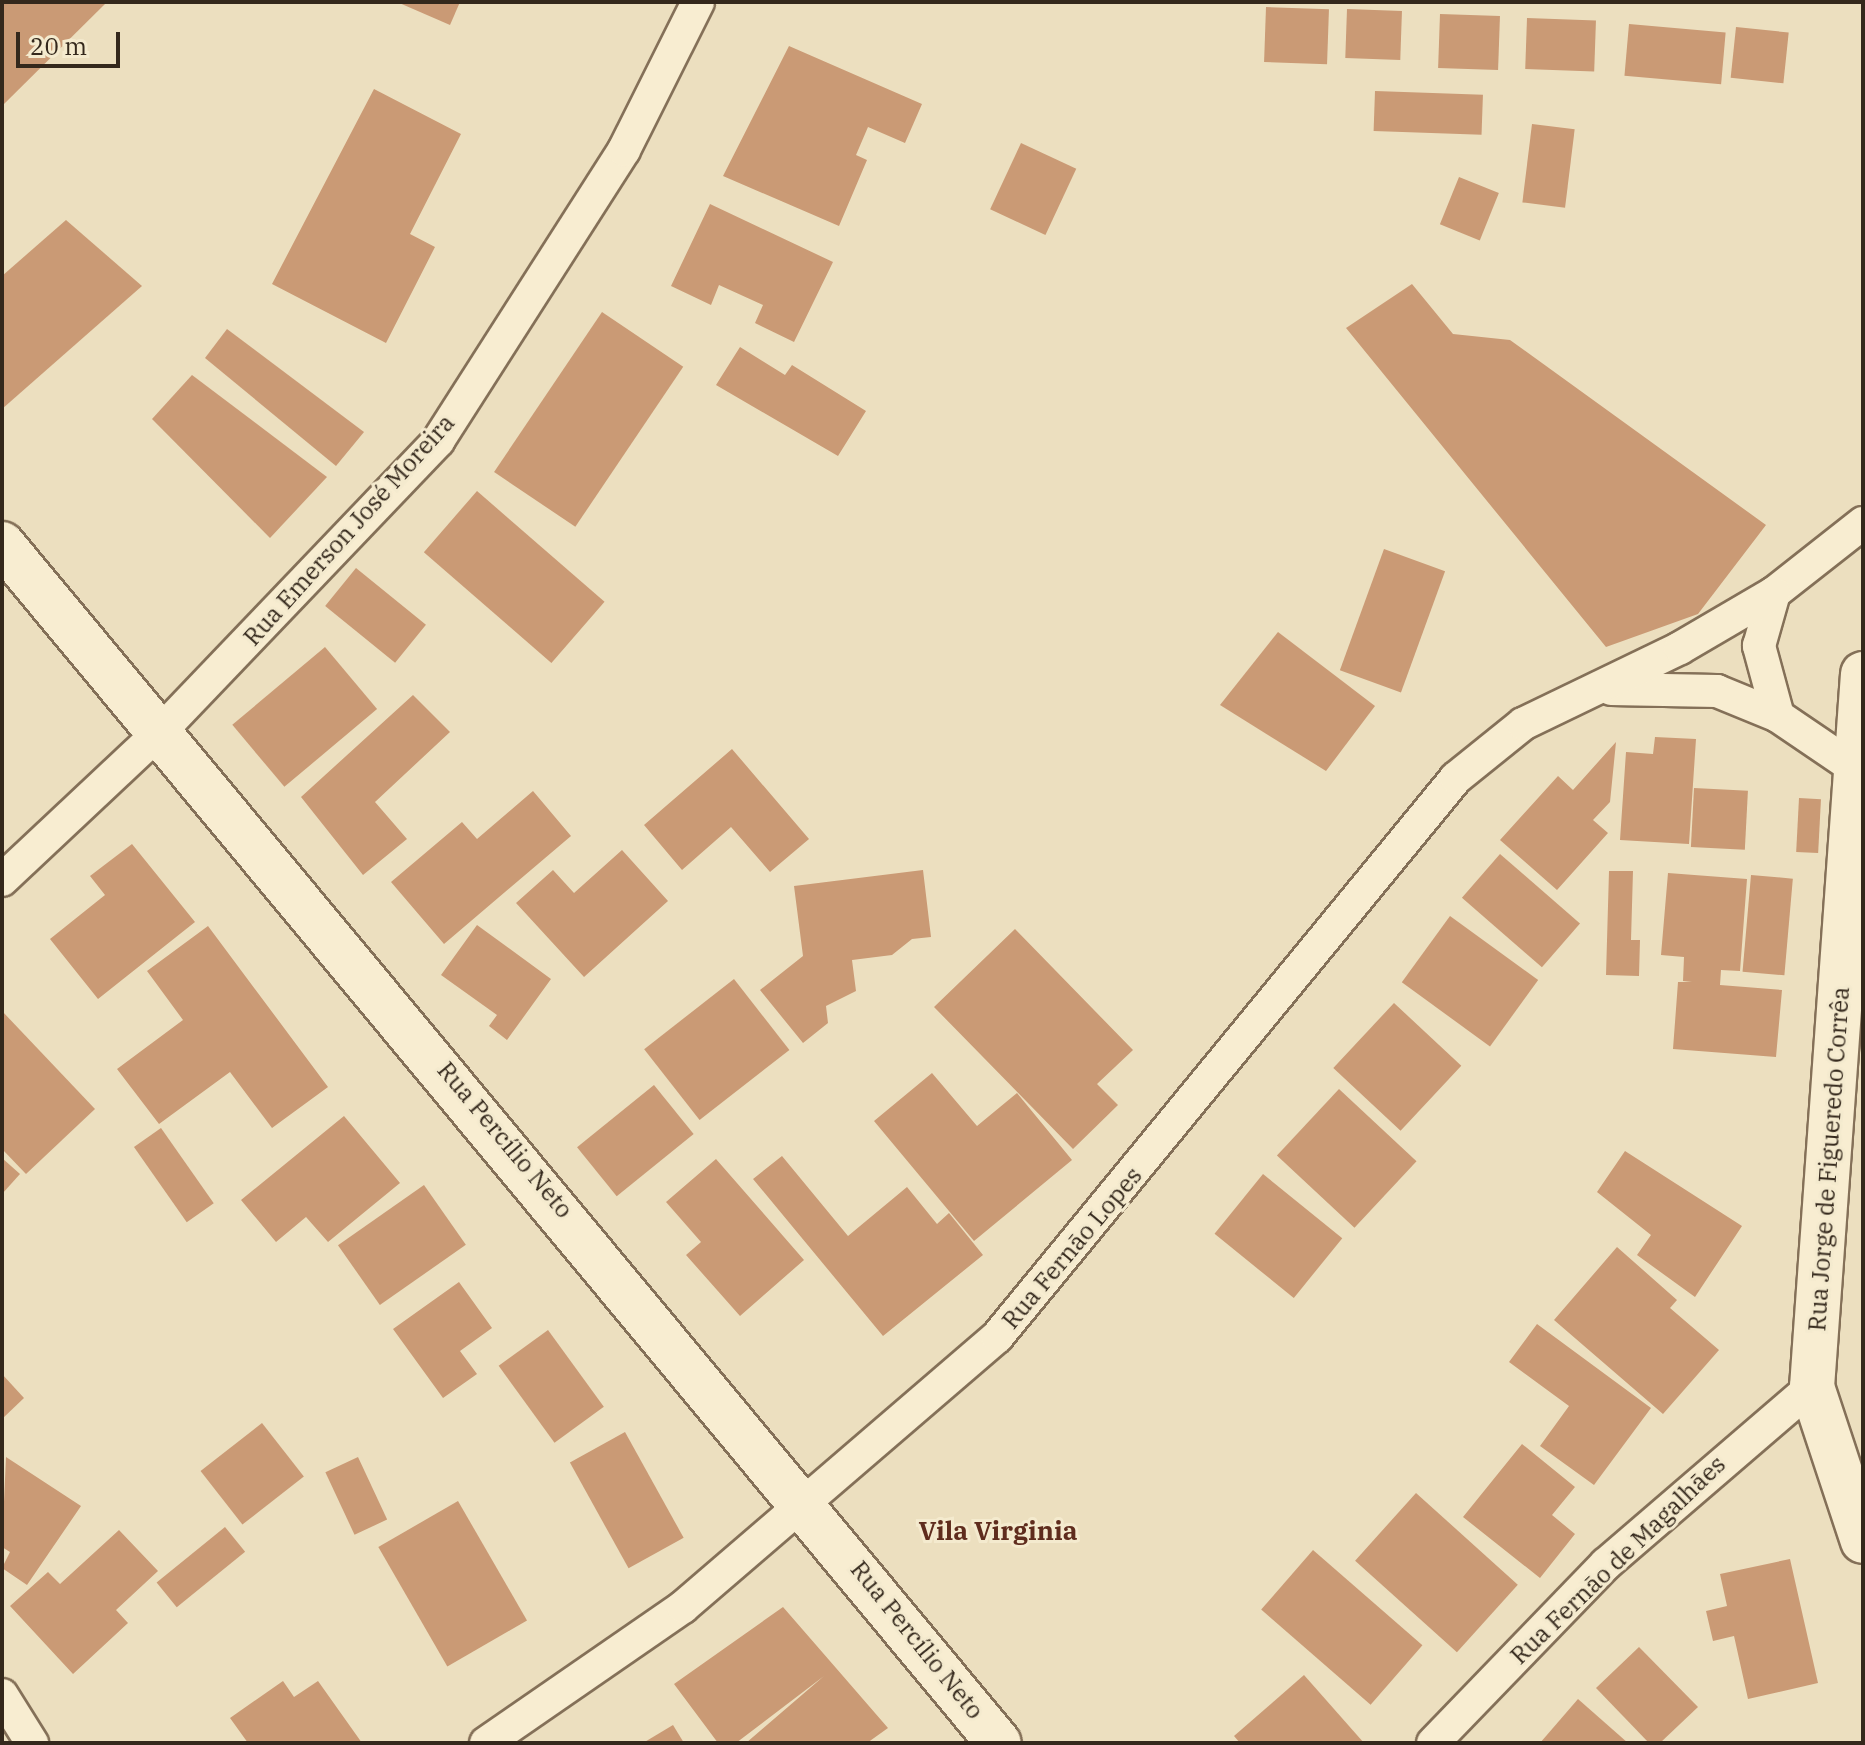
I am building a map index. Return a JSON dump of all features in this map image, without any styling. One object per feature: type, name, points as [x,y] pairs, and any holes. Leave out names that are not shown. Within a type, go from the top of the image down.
[{"type":"main road","name":"Rua Percílio Neto","points":[[2,544],[162,730],[803,1500],[999,1743]]},
{"type":"main road","name":"Rua Jorge de Figueredo Corrêa","points":[[1863,674],[1812,1387],[1863,1541]]},
{"type":"street","name":"Rua Emerson José Moreira","points":[[2,880],[162,730],[438,441],[624,150],[698,2]]},
{"type":"street","name":"Rua Fernão Lopes","points":[[486,1743],[683,1607],[803,1500],[997,1337],[1456,778],[1523,724],[1774,593],[1863,523]]},
{"type":"street","points":[[1774,593],[1759,646],[1778,716]]},
{"type":"street","name":"Rua Fernão Lopes","points":[[1592,690],[1679,685],[1717,691],[1778,716],[1856,769]]},
{"type":"street","name":"Rua Fernão de Magalhães","points":[[1433,1743],[1606,1564],[1812,1387]]},
{"type":"street","points":[[2,1695],[32,1743]]},
{"type":"building","points":[[2,2],[107,2],[2,106]]},
{"type":"building","points":[[397,2],[460,2],[450,25]]},
{"type":"building","points":[[1266,7],[1329,9],[1327,64],[1264,62]]},
{"type":"building","points":[[1347,9],[1402,11],[1400,60],[1345,58]]},
{"type":"building","points":[[1440,14],[1500,16],[1498,70],[1438,68]]},
{"type":"building","points":[[1527,18],[1596,20],[1594,71],[1525,69]]},
{"type":"building","points":[[1629,24],[1726,32],[1721,84],[1624,76]]},
{"type":"building","points":[[1736,27],[1789,33],[1783,83],[1731,78]]},
{"type":"building","points":[[789,46],[922,104],[905,143],[868,127],[856,155],[867,160],[839,226],[723,176]]},
{"type":"building","points":[[374,89],[461,134],[410,234],[435,247],[386,343],[272,284]]},
{"type":"building","points":[[1375,91],[1483,95],[1482,135],[1374,131]]},
{"type":"building","points":[[1532,124],[1575,129],[1565,208],[1522,202]]},
{"type":"building","points":[[1021,143],[1076,169],[1045,235],[990,209]]},
{"type":"building","points":[[1459,177],[1499,193],[1480,240],[1440,224]]},
{"type":"building","points":[[710,204],[833,262],[794,342],[755,323],[763,305],[719,285],[711,305],[671,286]]},
{"type":"building","points":[[66,220],[142,286],[2,409],[2,276]]},
{"type":"building","points":[[1412,284],[1453,334],[1510,340],[1766,525],[1698,614],[1606,647],[1346,328]]},
{"type":"building","points":[[602,312],[683,367],[575,527],[494,472]]},
{"type":"building","points":[[227,329],[364,432],[336,466],[205,358]]},
{"type":"building","points":[[740,347],[785,375],[792,365],[866,411],[838,456],[716,385]]},
{"type":"building","points":[[192,375],[327,477],[270,538],[152,419]]},
{"type":"building","points":[[477,491],[605,602],[551,663],[424,552]]},
{"type":"building","points":[[1384,549],[1445,571],[1401,692],[1340,670]]},
{"type":"building","points":[[356,568],[426,625],[395,663],[325,606]]},
{"type":"building","points":[[1278,632],[1375,706],[1326,771],[1220,705]]},
{"type":"building","points":[[325,647],[377,709],[284,787],[232,725]]},
{"type":"building","points":[[413,695],[450,732],[375,802],[407,839],[363,875],[301,797]]},
{"type":"building","points":[[1655,737],[1696,739],[1689,844],[1620,840],[1626,752],[1653,754]]},
{"type":"building","points":[[1616,742],[1610,802],[1593,820],[1608,833],[1557,890],[1500,840],[1558,776],[1573,790]]},
{"type":"building","points":[[732,749],[809,839],[770,872],[731,827],[682,870],[644,825]]},
{"type":"building","points":[[1694,788],[1748,791],[1745,850],[1691,847]]},
{"type":"building","points":[[533,791],[571,836],[444,944],[391,882],[462,822],[477,839]]},
{"type":"building","points":[[1799,798],[1821,799],[1818,853],[1796,852]]},
{"type":"building","points":[[132,844],[195,922],[98,999],[50,939],[105,895],[90,876]]},
{"type":"building","points":[[622,850],[668,901],[584,977],[516,903],[553,870],[574,893]]},
{"type":"building","points":[[1500,854],[1580,924],[1542,967],[1462,898]]},
{"type":"building","points":[[923,870],[931,937],[912,939],[892,955],[852,960],[856,991],[826,1006],[828,1023],[803,1043],[760,990],[803,956],[794,886]]},
{"type":"building","points":[[1609,871],[1633,871],[1631,940],[1640,940],[1639,976],[1606,975]]},
{"type":"building","points":[[1668,873],[1747,879],[1740,971],[1721,970],[1720,985],[1782,990],[1776,1057],[1673,1049],[1678,982],[1692,982],[1683,981],[1684,957],[1661,955]]},
{"type":"building","points":[[1751,875],[1793,879],[1784,975],[1743,972]]},
{"type":"building","points":[[1450,916],[1538,980],[1490,1046],[1402,982]]},
{"type":"building","points":[[477,925],[551,979],[507,1040],[489,1026],[497,1015],[441,975]]},
{"type":"building","points":[[208,926],[328,1087],[272,1128],[230,1072],[159,1124],[117,1069],[183,1020],[147,971]]},
{"type":"building","points":[[1015,929],[1133,1050],[1097,1084],[1118,1105],[1073,1149],[934,1007]]},
{"type":"building","points":[[734,979],[789,1050],[700,1120],[644,1049]]},
{"type":"building","points":[[1394,1003],[1461,1066],[1401,1131],[1333,1068]]},
{"type":"building","points":[[2,1011],[95,1109],[26,1174],[2,1149]]},
{"type":"building","points":[[932,1073],[977,1126],[1017,1093],[1072,1160],[974,1241],[874,1121]]},
{"type":"building","points":[[654,1085],[694,1134],[617,1196],[577,1147]]},
{"type":"building","points":[[1339,1089],[1417,1161],[1354,1228],[1277,1156]]},
{"type":"building","points":[[344,1116],[400,1183],[328,1242],[306,1217],[276,1242],[241,1200]]},
{"type":"building","points":[[161,1128],[214,1203],[187,1222],[134,1147]]},
{"type":"building","points":[[1625,1151],[1742,1226],[1695,1297],[1637,1255],[1651,1235],[1597,1192]]},
{"type":"building","points":[[782,1156],[848,1236],[907,1187],[937,1224],[949,1213],[983,1255],[883,1336],[753,1179]]},
{"type":"building","points":[[2,1158],[20,1174],[2,1194]]},
{"type":"building","points":[[716,1159],[804,1260],[740,1316],[686,1255],[701,1242],[666,1202]]},
{"type":"building","points":[[1263,1174],[1342,1238],[1294,1298],[1215,1234]]},
{"type":"building","points":[[424,1185],[466,1245],[380,1305],[338,1245]]},
{"type":"building","points":[[1617,1247],[1677,1300],[1670,1308],[1719,1350],[1663,1414],[1554,1320]]},
{"type":"building","points":[[459,1282],[492,1328],[460,1351],[477,1374],[443,1398],[393,1329]]},
{"type":"building","points":[[1537,1324],[1651,1408],[1594,1485],[1540,1446],[1569,1406],[1509,1362]]},
{"type":"building","points":[[548,1330],[604,1407],[554,1443],[499,1366]]},
{"type":"building","points":[[2,1374],[24,1398],[2,1419]]},
{"type":"building","points":[[262,1423],[304,1477],[242,1525],[201,1471]]},
{"type":"building","points":[[625,1432],[684,1538],[629,1568],[570,1463]]},
{"type":"building","points":[[1522,1444],[1575,1487],[1552,1515],[1575,1534],[1540,1578],[1463,1517]]},
{"type":"building","points":[[6,1457],[81,1506],[27,1585],[2,1568],[10,1552],[2,1547]]},
{"type":"building","points":[[358,1457],[387,1520],[355,1535],[325,1472]]},
{"type":"building","points":[[1416,1493],[1518,1585],[1457,1652],[1355,1561]]},
{"type":"building","points":[[458,1501],[527,1621],[447,1667],[378,1547]]},
{"type":"building","points":[[225,1527],[245,1552],[177,1607],[157,1582]]},
{"type":"building","points":[[119,1530],[158,1571],[116,1610],[128,1623],[73,1674],[10,1606],[48,1572],[60,1584]]},
{"type":"building","points":[[1313,1550],[1422,1645],[1371,1705],[1261,1610]]},
{"type":"building","points":[[1790,1559],[1818,1683],[1748,1699],[1734,1636],[1713,1641],[1706,1611],[1727,1606],[1720,1574]]},
{"type":"building","points":[[783,1607],[888,1728],[867,1743],[746,1743],[824,1676],[736,1743],[718,1743],[674,1684]]},
{"type":"building","points":[[1639,1647],[1698,1707],[1660,1743],[1649,1743],[1596,1688]]},
{"type":"building","points":[[1304,1675],[1364,1743],[1240,1743],[1234,1736]]},
{"type":"building","points":[[283,1681],[294,1697],[318,1681],[362,1743],[248,1743],[230,1718]]},
{"type":"building","points":[[1578,1699],[1628,1743],[1540,1743]]},
{"type":"building","points":[[673,1725],[684,1743],[643,1743]]},
{"type":"district","name":"Vila Virginia","points":[[998,1531]]}]
